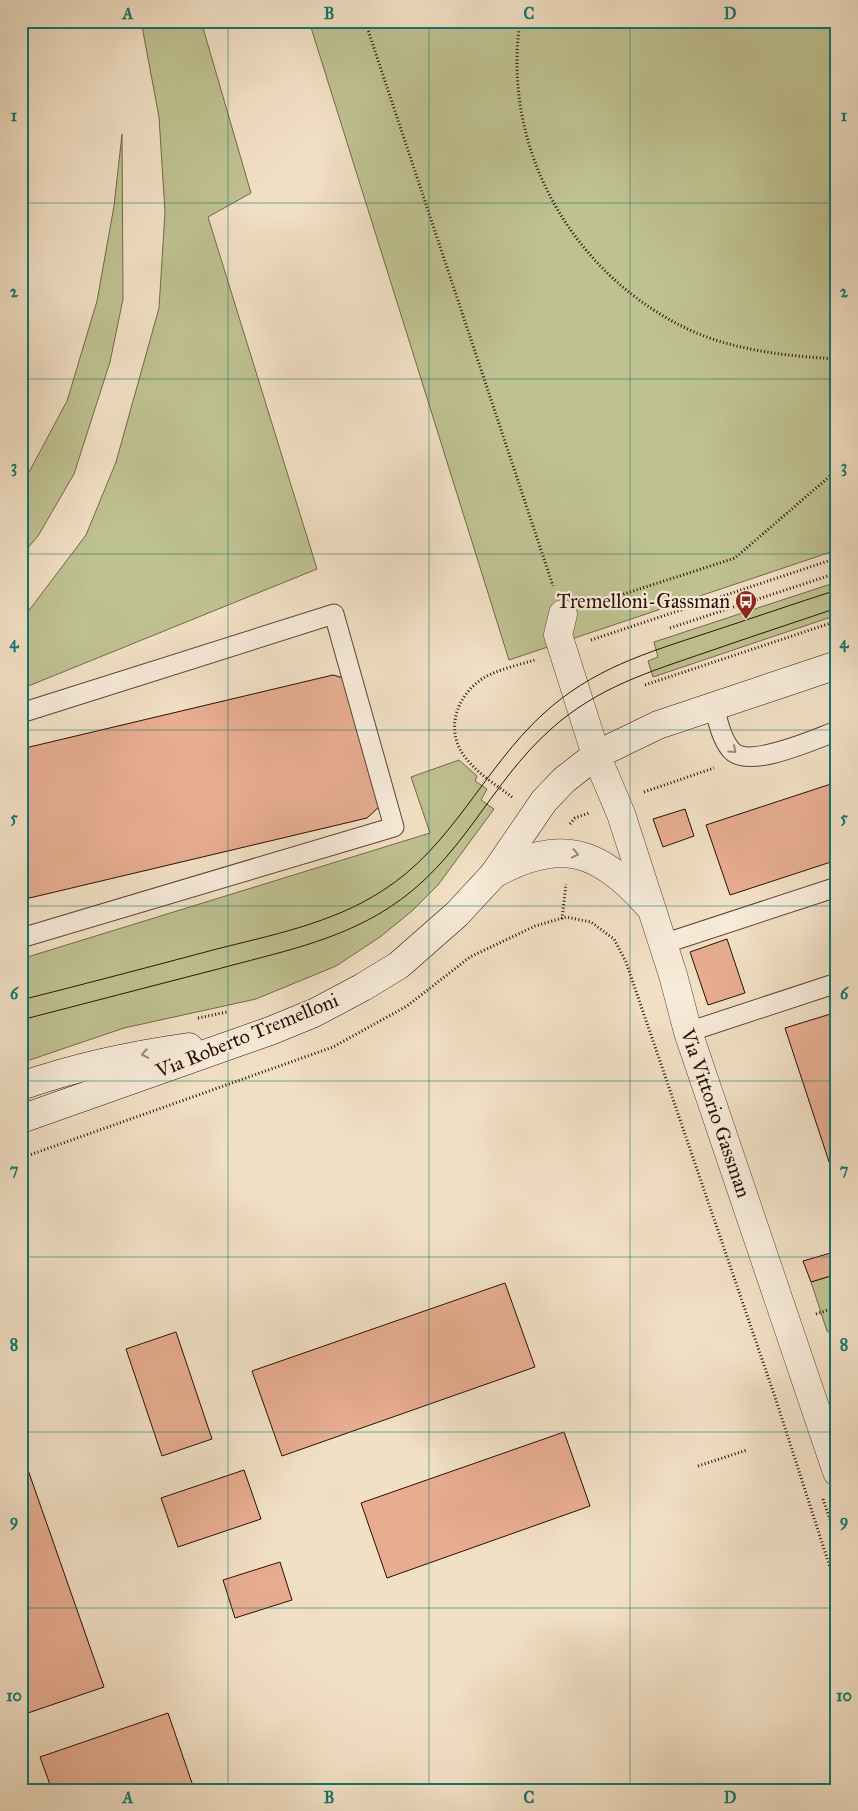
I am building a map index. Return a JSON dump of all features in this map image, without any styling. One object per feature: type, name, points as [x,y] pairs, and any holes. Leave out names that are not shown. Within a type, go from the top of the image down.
[{"type":"street","name":"Via Vittorio Gassman","points":[[563,614],[558,635],[596,755],[619,809],[663,944],[688,1032],[837,1472]]},
{"type":"street","name":"Via Roberto Tremelloni","points":[[21,1119],[245,1040],[314,1013],[387,974],[443,928],[494,874],[544,801],[564,780],[596,755],[658,725],[837,665]]},
{"type":"street","name":"Via Roberto Tremelloni","points":[[494,874],[514,863],[539,855],[568,852],[577,854],[597,862],[620,878],[651,909]]},
{"type":"street","points":[[21,1086],[67,1070],[118,1059],[245,1040]]},
{"type":"lane","points":[[21,713],[334,614],[394,827],[21,938]]},
{"type":"lane","points":[[714,706],[726,742],[736,754],[745,757],[762,756],[837,731]]},
{"type":"lane","points":[[663,944],[837,887]]},
{"type":"lane","points":[[688,1032],[837,983]]},
{"type":"path","points":[[365,21],[563,614],[736,558],[837,470]]},
{"type":"path","points":[[520,21],[517,81],[524,127],[532,157],[552,202],[570,230],[597,263],[614,280],[652,309],[694,332],[740,347],[787,355],[837,359]]},
{"type":"path","points":[[517,800],[473,766],[463,754],[455,728],[458,704],[464,694],[491,674],[837,558]]},
{"type":"path","points":[[670,628],[837,573]]},
{"type":"path","points":[[645,684],[837,621]]},
{"type":"path","points":[[636,795],[745,757]]},
{"type":"path","points":[[507,804],[518,791]]},
{"type":"path","points":[[568,827],[575,818],[598,810]]},
{"type":"path","points":[[562,918],[568,874]]},
{"type":"path","points":[[628,967],[776,1400],[837,1589]]},
{"type":"path","points":[[193,1019],[230,1012]]},
{"type":"path","points":[[816,1314],[837,1307]]},
{"type":"path","points":[[698,1466],[747,1450]]},
{"type":"green space","points":[[141,21],[201,21],[251,193],[208,217],[317,569],[21,689],[21,621],[86,535],[116,462],[159,308],[165,212],[159,117]]},
{"type":"green space","points":[[309,21],[837,21],[837,550],[509,660]]},
{"type":"green space","points":[[122,134],[123,299],[110,362],[74,474],[38,536],[21,556],[21,487],[67,401],[97,301],[114,206]]},
{"type":"green space","points":[[837,582],[837,615],[653,677],[648,661],[658,657],[654,642]]},
{"type":"green space","points":[[459,760],[477,776],[475,781],[487,789],[481,800],[494,809],[438,885],[412,911],[380,937],[336,966],[256,999],[124,1028],[21,1063],[21,959],[430,833],[411,777]]},
{"type":"green space","points":[[837,1274],[837,1338],[827,1331],[811,1282]]},
{"type":"building","points":[[333,675],[350,680],[380,806],[367,818],[21,900],[21,749]]},
{"type":"building","points":[[837,782],[837,860],[730,895],[706,825]]},
{"type":"building","points":[[685,809],[694,836],[663,847],[653,819]]},
{"type":"building","points":[[727,939],[745,993],[708,1005],[690,952]]},
{"type":"building","points":[[837,1012],[837,1186],[785,1028]]},
{"type":"building","points":[[834,1252],[837,1274],[811,1282],[803,1261]]},
{"type":"building","points":[[505,1283],[535,1367],[282,1456],[252,1371]]},
{"type":"building","points":[[176,1332],[212,1439],[162,1456],[126,1349]]},
{"type":"building","points":[[564,1432],[590,1506],[387,1578],[361,1503]]},
{"type":"building","points":[[21,1450],[104,1687],[25,1714],[21,1703]]},
{"type":"building","points":[[244,1470],[261,1519],[178,1547],[161,1498]]},
{"type":"building","points":[[280,1562],[292,1600],[235,1618],[223,1580]]},
{"type":"building","points":[[168,1713],[193,1786],[183,1790],[52,1790],[40,1757]]},
{"type":"tram line","points":[[21,1000],[300,927],[342,912],[362,902],[382,891],[407,873],[448,830],[522,735],[543,714],[581,685],[620,664],[684,640],[837,590]]},
{"type":"tram line","points":[[21,1020],[283,952],[326,938],[367,920],[387,909],[413,890],[436,868],[456,846],[509,774],[529,751],[551,729],[587,702],[606,691],[645,674],[837,608]]},
{"type":"place","name":"Tremelloni-Gassman","points":[[746,620]]}]
